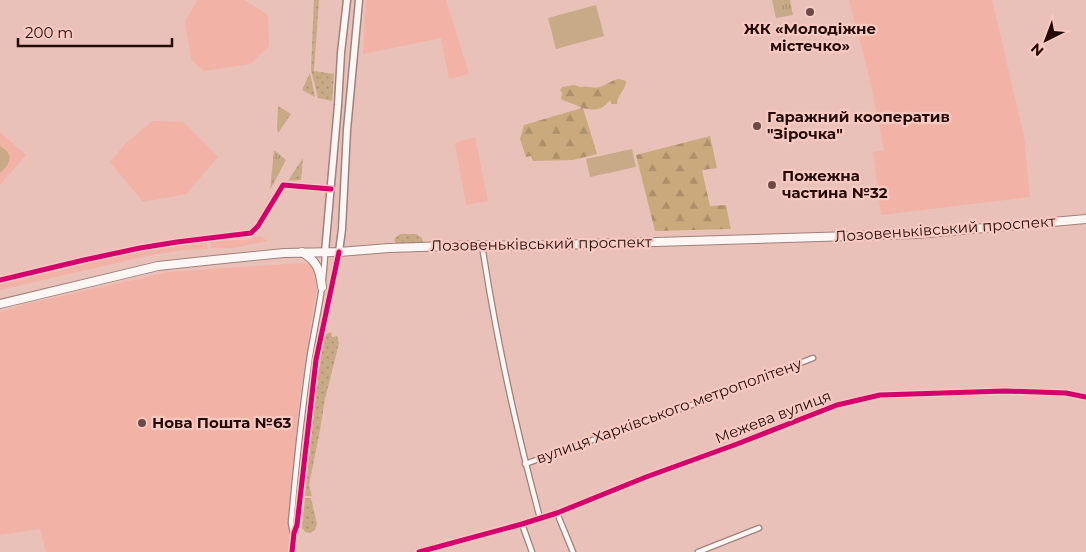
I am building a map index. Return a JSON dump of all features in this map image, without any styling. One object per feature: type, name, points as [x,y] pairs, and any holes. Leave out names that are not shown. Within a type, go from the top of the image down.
[{"type":"highway","name":"Лозовеньківський проспект","points":[[0,304],[158,266],[302,252],[482,245],[523,246],[917,234],[1086,219]]},
{"type":"highway","points":[[302,252],[311,258],[317,267],[322,287]]},
{"type":"main road","points":[[325,252],[347,0]]},
{"type":"main road","points":[[339,252],[349,106],[359,0]]},
{"type":"street","points":[[0,280],[140,248],[251,233],[258,226],[283,185],[331,189]]},
{"type":"street","points":[[482,245],[492,310],[525,464],[540,518]]},
{"type":"street","points":[[294,533],[291,523],[297,450],[310,353],[324,274],[325,252]]},
{"type":"street","points":[[292,552],[297,525],[316,360],[339,252]]},
{"type":"street","points":[[317,318],[325,319]]},
{"type":"street","name":"вулиця Харківського метрополітену","points":[[525,464],[718,396],[813,358]]},
{"type":"street","name":"Межева вулиця","points":[[419,552],[557,513],[837,405],[880,395],[1005,391],[1066,393],[1086,397]]},
{"type":"street","points":[[557,513],[573,552]]},
{"type":"street","points":[[522,524],[532,552]]},
{"type":"street","points":[[698,552],[758,528]]},
{"type":"shaded area","points":[[198,0],[245,0],[268,15],[269,46],[251,64],[204,71],[191,59],[185,21]]},
{"type":"shaded area","points":[[366,0],[446,0],[469,74],[449,79],[441,38],[363,54]]},
{"type":"shaded area","points":[[849,0],[992,0],[1024,136],[1030,197],[881,215],[873,152],[884,150],[869,76]]},
{"type":"shaded area","points":[[153,121],[183,122],[218,157],[186,194],[143,202],[110,162],[126,143]]},
{"type":"shaded area","points":[[0,132],[26,155],[0,185]]},
{"type":"shaded area","points":[[475,137],[488,201],[466,205],[455,143]]},
{"type":"shaded area","points":[[261,236],[267,241],[233,248],[211,248],[210,241],[246,240]]},
{"type":"shaded area","points":[[207,243],[207,249],[182,250],[147,256],[0,290],[0,284],[10,281],[132,253]]},
{"type":"shaded area","points":[[309,264],[314,268],[318,281],[298,410],[288,552],[46,552],[40,529],[0,535],[0,312],[30,303],[169,272]]},
{"type":"green space","points":[[314,0],[319,0],[314,71],[334,74],[332,101],[318,98],[311,70]]},
{"type":"green space","points":[[772,0],[790,0],[793,15],[776,18]]},
{"type":"green space","points":[[596,5],[604,36],[556,49],[548,18]]},
{"type":"green space","points":[[310,73],[315,97],[302,90]]},
{"type":"green space","points":[[619,79],[626,81],[617,104],[612,104],[610,100],[605,106],[598,109],[583,108],[597,154],[573,160],[533,161],[531,156],[526,157],[520,139],[524,125],[582,108],[561,99],[562,93],[560,90],[562,87],[574,85],[597,87]]},
{"type":"green space","points":[[278,106],[291,114],[278,133],[277,129]]},
{"type":"green space","points":[[710,136],[717,168],[702,170],[710,206],[726,205],[731,229],[655,231],[636,155]]},
{"type":"green space","points":[[0,146],[7,151],[10,157],[7,166],[0,173]]},
{"type":"green space","points":[[632,149],[636,167],[590,177],[586,159]]},
{"type":"green space","points":[[274,150],[286,160],[270,190]]},
{"type":"green space","points":[[303,158],[301,180],[288,181]]},
{"type":"green space","points":[[400,234],[416,234],[422,238],[423,242],[396,243],[394,240]]},
{"type":"green space","points":[[317,331],[319,331],[306,421],[304,421]]},
{"type":"green space","points":[[331,332],[332,337],[337,336],[339,343],[325,399],[309,485],[312,496],[305,496],[317,383],[324,338],[326,334]]},
{"type":"green space","points":[[305,498],[311,498],[317,524],[315,530],[310,533],[305,532],[302,528]]},
{"type":"cycle path","points":[[0,280],[140,248],[251,233],[258,226],[283,185],[331,189]]},
{"type":"cycle path","points":[[292,552],[297,525],[316,360],[339,252]]},
{"type":"cycle path","points":[[419,552],[557,513],[646,477],[837,405],[880,395],[1005,391],[1066,393],[1086,397]]},
{"type":"place","name":"ЖК «Молодіжне містечко»","points":[[810,12]]},
{"type":"place","name":"Гаражний кооператив \"Зірочка\"","points":[[757,126]]},
{"type":"place","name":"Пожежна частина №32","points":[[772,185]]},
{"type":"place","name":"Нова Пошта №63","points":[[142,423]]}]
